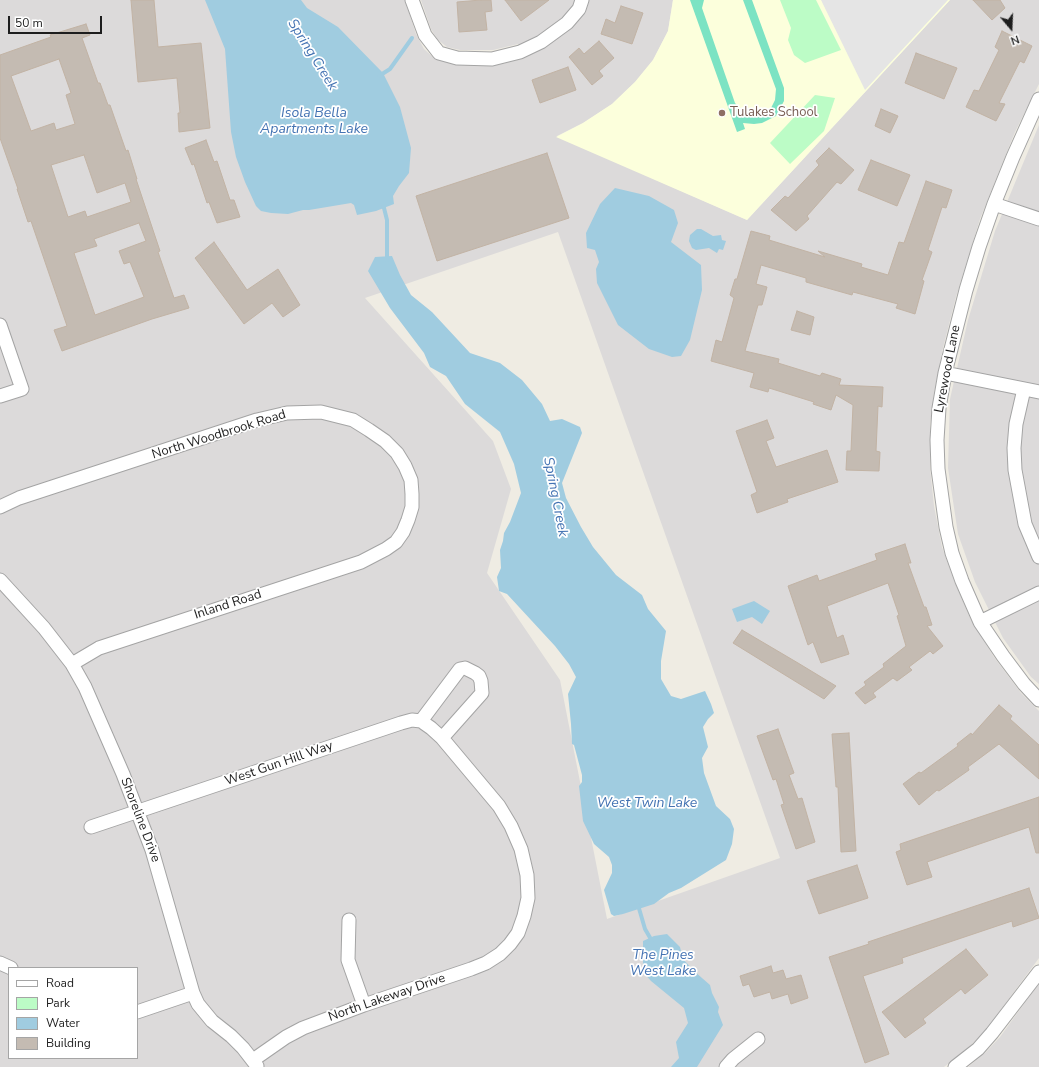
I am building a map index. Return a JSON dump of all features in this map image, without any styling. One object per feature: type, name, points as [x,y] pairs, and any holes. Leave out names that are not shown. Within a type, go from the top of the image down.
[{"type":"street","points":[[412,0],[425,35],[439,53],[457,58],[492,59],[520,52],[541,42],[567,23],[579,10],[582,0]]},
{"type":"street","name":"Lyrewood Lane","points":[[1039,99],[994,204],[966,290],[945,372],[939,408],[937,440],[938,470],[946,527],[952,553],[962,581],[980,622],[1024,684],[1039,700]]},
{"type":"street","points":[[994,204],[1039,219]]},
{"type":"street","points":[[0,325],[22,389],[0,396]]},
{"type":"street","points":[[945,372],[1039,392]]},
{"type":"street","points":[[1024,389],[1016,424],[1014,448],[1015,470],[1025,524],[1039,557]]},
{"type":"street","name":"North Woodbrook Road","points":[[0,506],[272,416],[293,412],[321,412],[353,420],[369,430],[385,441],[397,453],[405,466],[411,480],[412,507],[403,532],[396,542],[386,549]]},
{"type":"street","name":"Inland Road","points":[[72,664],[100,648],[360,562],[386,549]]},
{"type":"street","name":"Shoreline Drive","points":[[0,580],[44,628],[72,664],[85,687],[138,812],[152,850],[166,893],[193,993],[204,1012],[212,1021],[244,1048],[255,1063]]},
{"type":"street","points":[[980,622],[1039,593]]},
{"type":"street","points":[[465,668],[475,672],[479,676],[482,693],[442,738],[421,721],[460,669],[465,668]]},
{"type":"street","name":"West Gun Hill Way","points":[[91,828],[401,723],[412,720],[421,721]]},
{"type":"street","name":"North Lakeway Drive","points":[[255,1063],[286,1037],[303,1028],[364,1005],[486,963],[500,954],[518,933],[528,898],[527,875],[522,849],[500,806],[442,738]]},
{"type":"street","points":[[348,920],[348,960],[364,1005]]},
{"type":"street","points":[[0,962],[9,967]]},
{"type":"street","points":[[955,1067],[978,1049],[1038,977]]},
{"type":"street","points":[[138,1012],[193,993]]},
{"type":"street","points":[[726,1067],[733,1059],[758,1039]]},
{"type":"shaded area","points":[[0,0],[405,0],[416,34],[424,49],[434,58],[450,63],[476,66],[502,64],[521,59],[518,44],[493,50],[460,50],[447,47],[437,39],[431,29],[421,0],[673,0],[668,31],[653,60],[635,82],[612,104],[583,123],[557,136],[747,220],[950,0],[1039,0],[1039,84],[1015,132],[980,219],[956,297],[943,348],[934,393],[930,425],[930,468],[934,506],[942,547],[955,583],[971,620],[994,657],[1021,693],[1039,711],[1039,958],[986,1030],[965,1051],[944,1067],[0,1067]],"holes":[[[558,232],[780,858],[607,919],[560,680],[487,573],[511,489],[493,441],[365,298]]]},
{"type":"shaded area","name":"Tulakes School","points":[[673,0],[950,0],[747,220],[556,137],[583,123],[612,104],[635,82],[653,60],[668,31]]},
{"type":"shaded area","points":[[821,0],[948,0],[865,90]]},
{"type":"shaded area","points":[[1039,125],[1039,684],[1031,677],[1003,638],[975,582],[958,534],[948,468],[950,399],[968,320],[995,231]]},
{"type":"shaded area","points":[[1039,983],[1039,1067],[968,1067],[986,1052],[1000,1037]]},
{"type":"green space","points":[[690,0],[704,0],[702,8],[735,103],[741,110],[748,114],[754,115],[765,113],[770,110],[775,100],[776,89],[743,0],[752,0],[784,88],[784,101],[776,116],[762,123],[743,123],[745,129],[737,132]]},
{"type":"green space","points":[[780,0],[816,0],[841,50],[805,63],[794,55],[788,40],[791,28]]},
{"type":"green space","points":[[815,95],[835,98],[824,131],[790,164],[770,143]]},
{"type":"water","name":"Isola Bella Apartments Lake","points":[[205,0],[301,0],[307,8],[338,27],[383,73],[400,107],[411,148],[409,173],[393,196],[394,204],[376,211],[357,215],[354,205],[351,203],[303,210],[288,214],[261,211],[256,206],[236,157],[231,132],[225,49]]},
{"type":"water","points":[[615,188],[649,196],[674,210],[678,223],[671,242],[701,265],[702,290],[690,340],[681,356],[672,357],[649,349],[618,325],[597,283],[596,269],[599,262],[595,250],[587,248],[586,233],[600,204]]},
{"type":"water","points":[[697,229],[701,229],[713,236],[721,235],[722,240],[726,241],[723,250],[719,249],[717,253],[709,248],[696,250],[692,248],[689,241],[690,235]]},
{"type":"water","name":"West Twin Lake","points":[[392,256],[411,295],[432,312],[470,353],[500,363],[522,380],[542,404],[550,421],[562,419],[580,427],[582,433],[562,483],[566,498],[593,547],[616,575],[642,595],[648,609],[666,631],[661,661],[661,679],[671,696],[681,699],[705,691],[711,704],[714,713],[703,727],[708,747],[702,758],[704,773],[716,806],[730,819],[734,829],[732,844],[726,860],[681,888],[669,893],[654,904],[623,914],[614,916],[611,914],[604,890],[612,873],[612,865],[609,857],[594,844],[583,821],[579,786],[582,782],[582,775],[574,745],[572,744],[568,694],[576,677],[569,664],[555,646],[507,594],[499,591],[497,577],[501,568],[500,550],[504,533],[510,522],[521,493],[514,464],[500,432],[465,404],[446,376],[430,367],[424,353],[390,308],[368,271],[375,257]]},
{"type":"water","points":[[754,601],[770,611],[762,624],[752,617],[737,622],[732,609]]},
{"type":"water","name":"The Pines West Lake","points":[[667,934],[680,947],[683,959],[710,985],[719,1007],[718,1012],[723,1025],[697,1067],[671,1067],[679,1058],[676,1042],[688,1023],[684,1008],[651,981],[643,972],[643,941],[654,936]]},
{"type":"building","points":[[131,0],[154,0],[158,47],[201,43],[210,128],[179,132],[178,113],[180,113],[177,78],[138,82]]},
{"type":"building","points":[[491,0],[492,11],[485,12],[487,30],[459,32],[457,2]]},
{"type":"building","points":[[505,0],[549,0],[521,21]]},
{"type":"building","points":[[973,0],[1000,0],[1005,8],[992,20]]},
{"type":"building","points":[[621,6],[643,13],[632,44],[601,34],[606,19],[615,23]]},
{"type":"building","points":[[86,24],[90,35],[82,38],[98,83],[100,83],[108,105],[110,105],[126,151],[128,150],[160,251],[158,252],[174,298],[184,295],[189,308],[152,319],[62,351],[54,330],[67,326],[31,221],[28,222],[0,138],[0,55],[51,37],[50,35]],"holes":[[[59,59],[71,93],[66,95],[75,124],[56,130],[54,123],[31,131],[11,76]],[[84,155],[97,193],[125,183],[131,202],[87,217],[85,211],[68,217],[51,165]],[[139,223],[146,241],[119,251],[124,264],[130,262],[144,297],[95,315],[74,253],[97,246],[94,239]]]},
{"type":"building","points":[[1002,31],[1032,46],[1024,63],[1020,61],[999,103],[1005,104],[996,121],[966,107],[974,90],[979,91],[999,50],[995,47]]},
{"type":"building","points":[[599,41],[614,58],[599,71],[603,76],[592,85],[569,57],[579,48],[584,54]]},
{"type":"building","points":[[916,53],[957,68],[944,99],[905,83]]},
{"type":"building","points":[[568,67],[576,90],[540,103],[532,80]]},
{"type":"building","points":[[881,109],[898,116],[890,133],[875,126]]},
{"type":"building","points":[[206,140],[214,162],[217,161],[230,200],[234,200],[240,217],[217,223],[209,202],[207,203],[194,164],[192,165],[185,148]]},
{"type":"building","points":[[829,148],[854,170],[841,184],[837,182],[807,216],[809,219],[796,231],[771,210],[785,196],[788,198],[819,165],[816,161]]},
{"type":"building","points":[[547,153],[569,218],[437,261],[416,196]]},
{"type":"building","points":[[871,160],[910,175],[897,206],[858,190]]},
{"type":"building","points":[[926,181],[952,190],[946,208],[942,207],[928,250],[932,252],[922,280],[924,281],[915,314],[896,308],[898,304],[853,292],[852,295],[806,282],[806,278],[761,265],[756,284],[767,287],[762,305],[758,305],[745,351],[779,359],[778,363],[820,376],[822,373],[841,379],[839,385],[883,387],[882,407],[878,406],[876,451],[880,452],[879,471],[846,470],[847,451],[851,451],[853,405],[836,395],[831,410],[813,404],[814,402],[769,388],[768,392],[750,387],[754,373],[711,361],[716,340],[722,342],[734,298],[730,295],[735,279],[737,279],[751,231],[770,236],[769,240],[825,257],[818,251],[862,264],[861,267],[888,275],[899,242],[904,243]]},
{"type":"building","points":[[214,242],[247,290],[278,269],[300,305],[283,317],[272,303],[244,324],[195,258]]},
{"type":"building","points":[[797,311],[814,317],[810,335],[791,330]]},
{"type":"building","points":[[767,420],[774,438],[766,441],[776,467],[827,450],[838,482],[787,499],[788,502],[757,513],[751,495],[757,492],[736,431]]},
{"type":"building","points":[[905,544],[911,563],[908,563],[932,625],[927,626],[943,646],[933,654],[930,651],[909,667],[912,670],[897,681],[893,678],[873,693],[876,697],[865,704],[855,693],[866,685],[864,682],[884,667],[883,664],[906,646],[897,616],[899,615],[888,583],[827,606],[837,638],[843,635],[849,654],[821,663],[813,642],[808,645],[788,586],[817,575],[819,581],[877,560],[875,554]]},
{"type":"building","points":[[742,630],[836,686],[824,699],[733,643]]},
{"type":"building","points":[[999,705],[1012,716],[1010,719],[1039,745],[1039,779],[999,744],[968,767],[969,770],[939,791],[937,790],[919,805],[903,784],[958,746],[957,744],[971,733],[972,735]]},
{"type":"building","points":[[778,729],[794,773],[789,775],[798,799],[802,798],[815,842],[796,849],[781,805],[784,804],[776,779],[773,780],[757,736]]},
{"type":"building","points":[[849,733],[856,851],[841,852],[838,787],[836,787],[832,734]]},
{"type":"building","points":[[1039,797],[1039,853],[1036,853],[1029,827],[927,862],[932,877],[907,885],[896,852],[901,850],[900,844]]},
{"type":"building","points":[[857,865],[868,898],[819,914],[807,881]]},
{"type":"building","points":[[1029,888],[1039,918],[1013,927],[1012,921],[902,958],[903,963],[863,976],[889,1054],[865,1063],[829,957],[869,944],[868,942]]},
{"type":"building","points":[[966,949],[988,975],[965,994],[961,989],[923,1019],[926,1023],[905,1038],[882,1012]]},
{"type":"building","points":[[771,966],[773,973],[783,970],[786,979],[801,975],[808,998],[791,1004],[788,994],[772,999],[770,992],[754,997],[749,984],[743,986],[740,976]]},
{"type":"waterway","points":[[379,76],[390,69],[412,38]]},
{"type":"waterway","name":"Spring Creek","points":[[383,204],[387,220],[387,261]]},
{"type":"waterway","name":"Spring Creek","points":[[638,905],[645,929],[652,941]]},
{"type":"place","name":"Tulakes School","points":[[722,113]]}]
